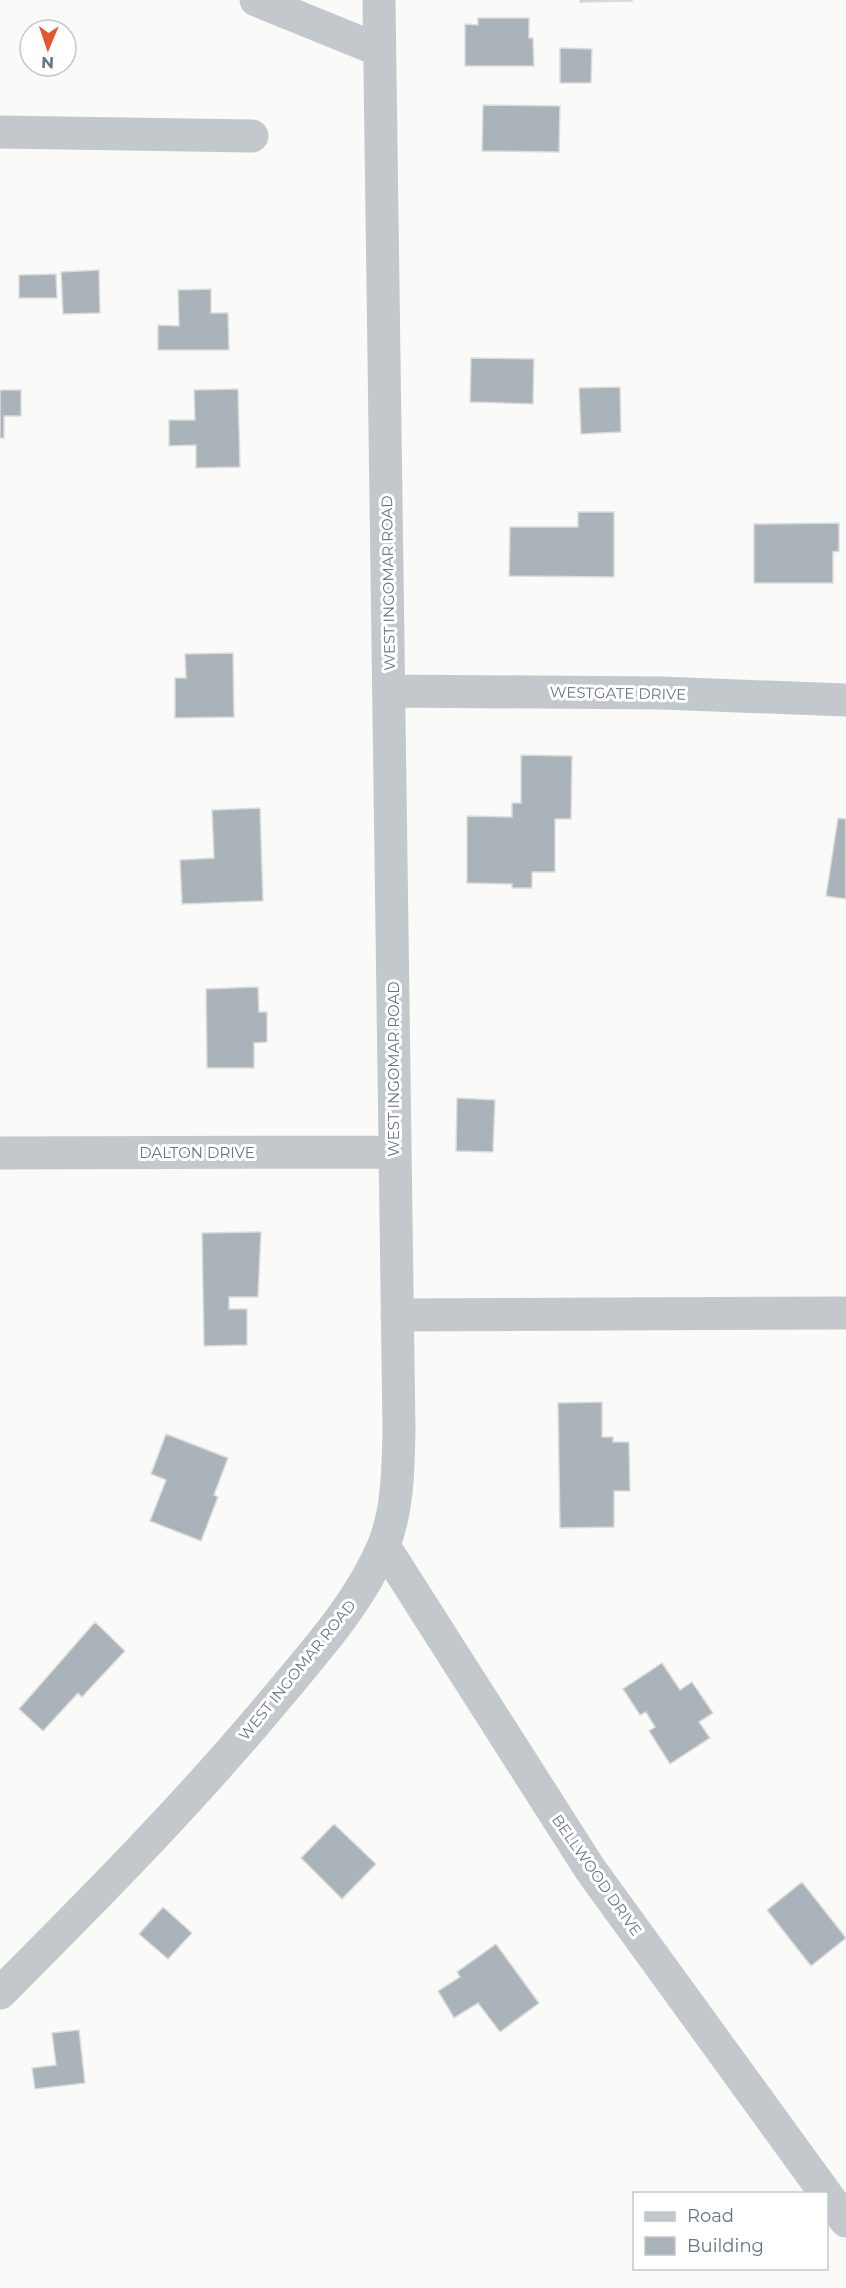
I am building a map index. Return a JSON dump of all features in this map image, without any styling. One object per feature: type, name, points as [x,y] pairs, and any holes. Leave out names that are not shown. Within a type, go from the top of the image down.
[{"type":"street","points":[[256,0],[380,50]]},
{"type":"street","name":"WEST INGOMAR ROAD","points":[[0,1993],[218,1768],[338,1624],[365,1583],[384,1546],[393,1512],[399,1431],[393,1152],[390,691],[379,0]]},
{"type":"street","points":[[0,132],[252,136]]},
{"type":"street","name":"WESTGATE DRIVE","points":[[390,691],[661,693],[846,700]]},
{"type":"street","name":"DALTON DRIVE","points":[[0,1153],[393,1152]]},
{"type":"street","points":[[397,1315],[846,1313]]},
{"type":"street","name":"BELLWOOD DRIVE","points":[[384,1546],[590,1869],[825,2192]]},
{"type":"street","name":"BELLWOOD DRIVE","points":[[828,2197],[846,2221]]},
{"type":"building","points":[[580,0],[632,0],[632,1],[580,2]]},
{"type":"building","points":[[478,18],[529,18],[529,38],[533,38],[534,66],[465,66],[465,24],[478,25]]},
{"type":"building","points":[[560,48],[592,49],[591,83],[560,83]]},
{"type":"building","points":[[483,105],[560,106],[559,152],[482,151]]},
{"type":"building","points":[[99,270],[100,313],[63,314],[61,272]]},
{"type":"building","points":[[56,274],[57,298],[19,298],[19,275]]},
{"type":"building","points":[[211,289],[211,313],[228,313],[229,350],[158,350],[158,325],[179,326],[178,290]]},
{"type":"building","points":[[471,358],[534,359],[533,404],[470,402]]},
{"type":"building","points":[[620,387],[621,432],[581,434],[579,388]]},
{"type":"building","points":[[238,389],[240,467],[196,468],[196,445],[169,446],[169,420],[195,420],[194,390]]},
{"type":"building","points":[[0,390],[21,390],[21,416],[4,416],[4,438],[0,438]]},
{"type":"building","points":[[578,512],[614,512],[614,577],[509,576],[510,527],[578,527]]},
{"type":"building","points":[[839,523],[839,551],[833,552],[833,583],[754,583],[754,524]]},
{"type":"building","points":[[233,653],[234,717],[175,718],[175,678],[186,678],[185,654]]},
{"type":"building","points":[[521,755],[572,756],[571,819],[555,819],[555,872],[532,872],[532,888],[512,888],[512,884],[467,883],[467,816],[512,817],[512,803],[521,803]]},
{"type":"building","points":[[260,808],[263,901],[182,904],[180,860],[214,858],[212,810]]},
{"type":"building","points":[[838,818],[846,819],[846,899],[826,896]]},
{"type":"building","points":[[258,987],[259,1012],[267,1012],[267,1042],[254,1043],[254,1068],[207,1068],[206,989]]},
{"type":"building","points":[[457,1098],[495,1100],[493,1152],[456,1151]]},
{"type":"building","points":[[261,1232],[258,1297],[229,1297],[229,1309],[247,1309],[247,1345],[204,1346],[202,1233]]},
{"type":"building","points":[[602,1402],[602,1437],[613,1437],[613,1442],[629,1442],[630,1491],[614,1491],[614,1527],[560,1528],[558,1403]]},
{"type":"building","points":[[166,1434],[228,1458],[214,1495],[218,1497],[201,1541],[150,1521],[166,1480],[151,1474]]},
{"type":"building","points":[[95,1622],[125,1651],[82,1697],[78,1693],[43,1731],[19,1709]]},
{"type":"building","points":[[662,1663],[680,1690],[692,1682],[713,1713],[699,1722],[710,1738],[670,1764],[649,1731],[655,1727],[646,1712],[640,1715],[623,1689]]},
{"type":"building","points":[[334,1824],[376,1864],[342,1899],[301,1858]]},
{"type":"building","points":[[802,1882],[846,1938],[811,1966],[767,1910]]},
{"type":"building","points":[[163,1907],[192,1933],[168,1959],[139,1934]]},
{"type":"building","points":[[496,1944],[539,2003],[500,2032],[478,2003],[454,2018],[438,1991],[460,1977],[457,1972]]},
{"type":"building","points":[[79,2030],[85,2083],[35,2089],[32,2068],[56,2065],[52,2033]]}]
